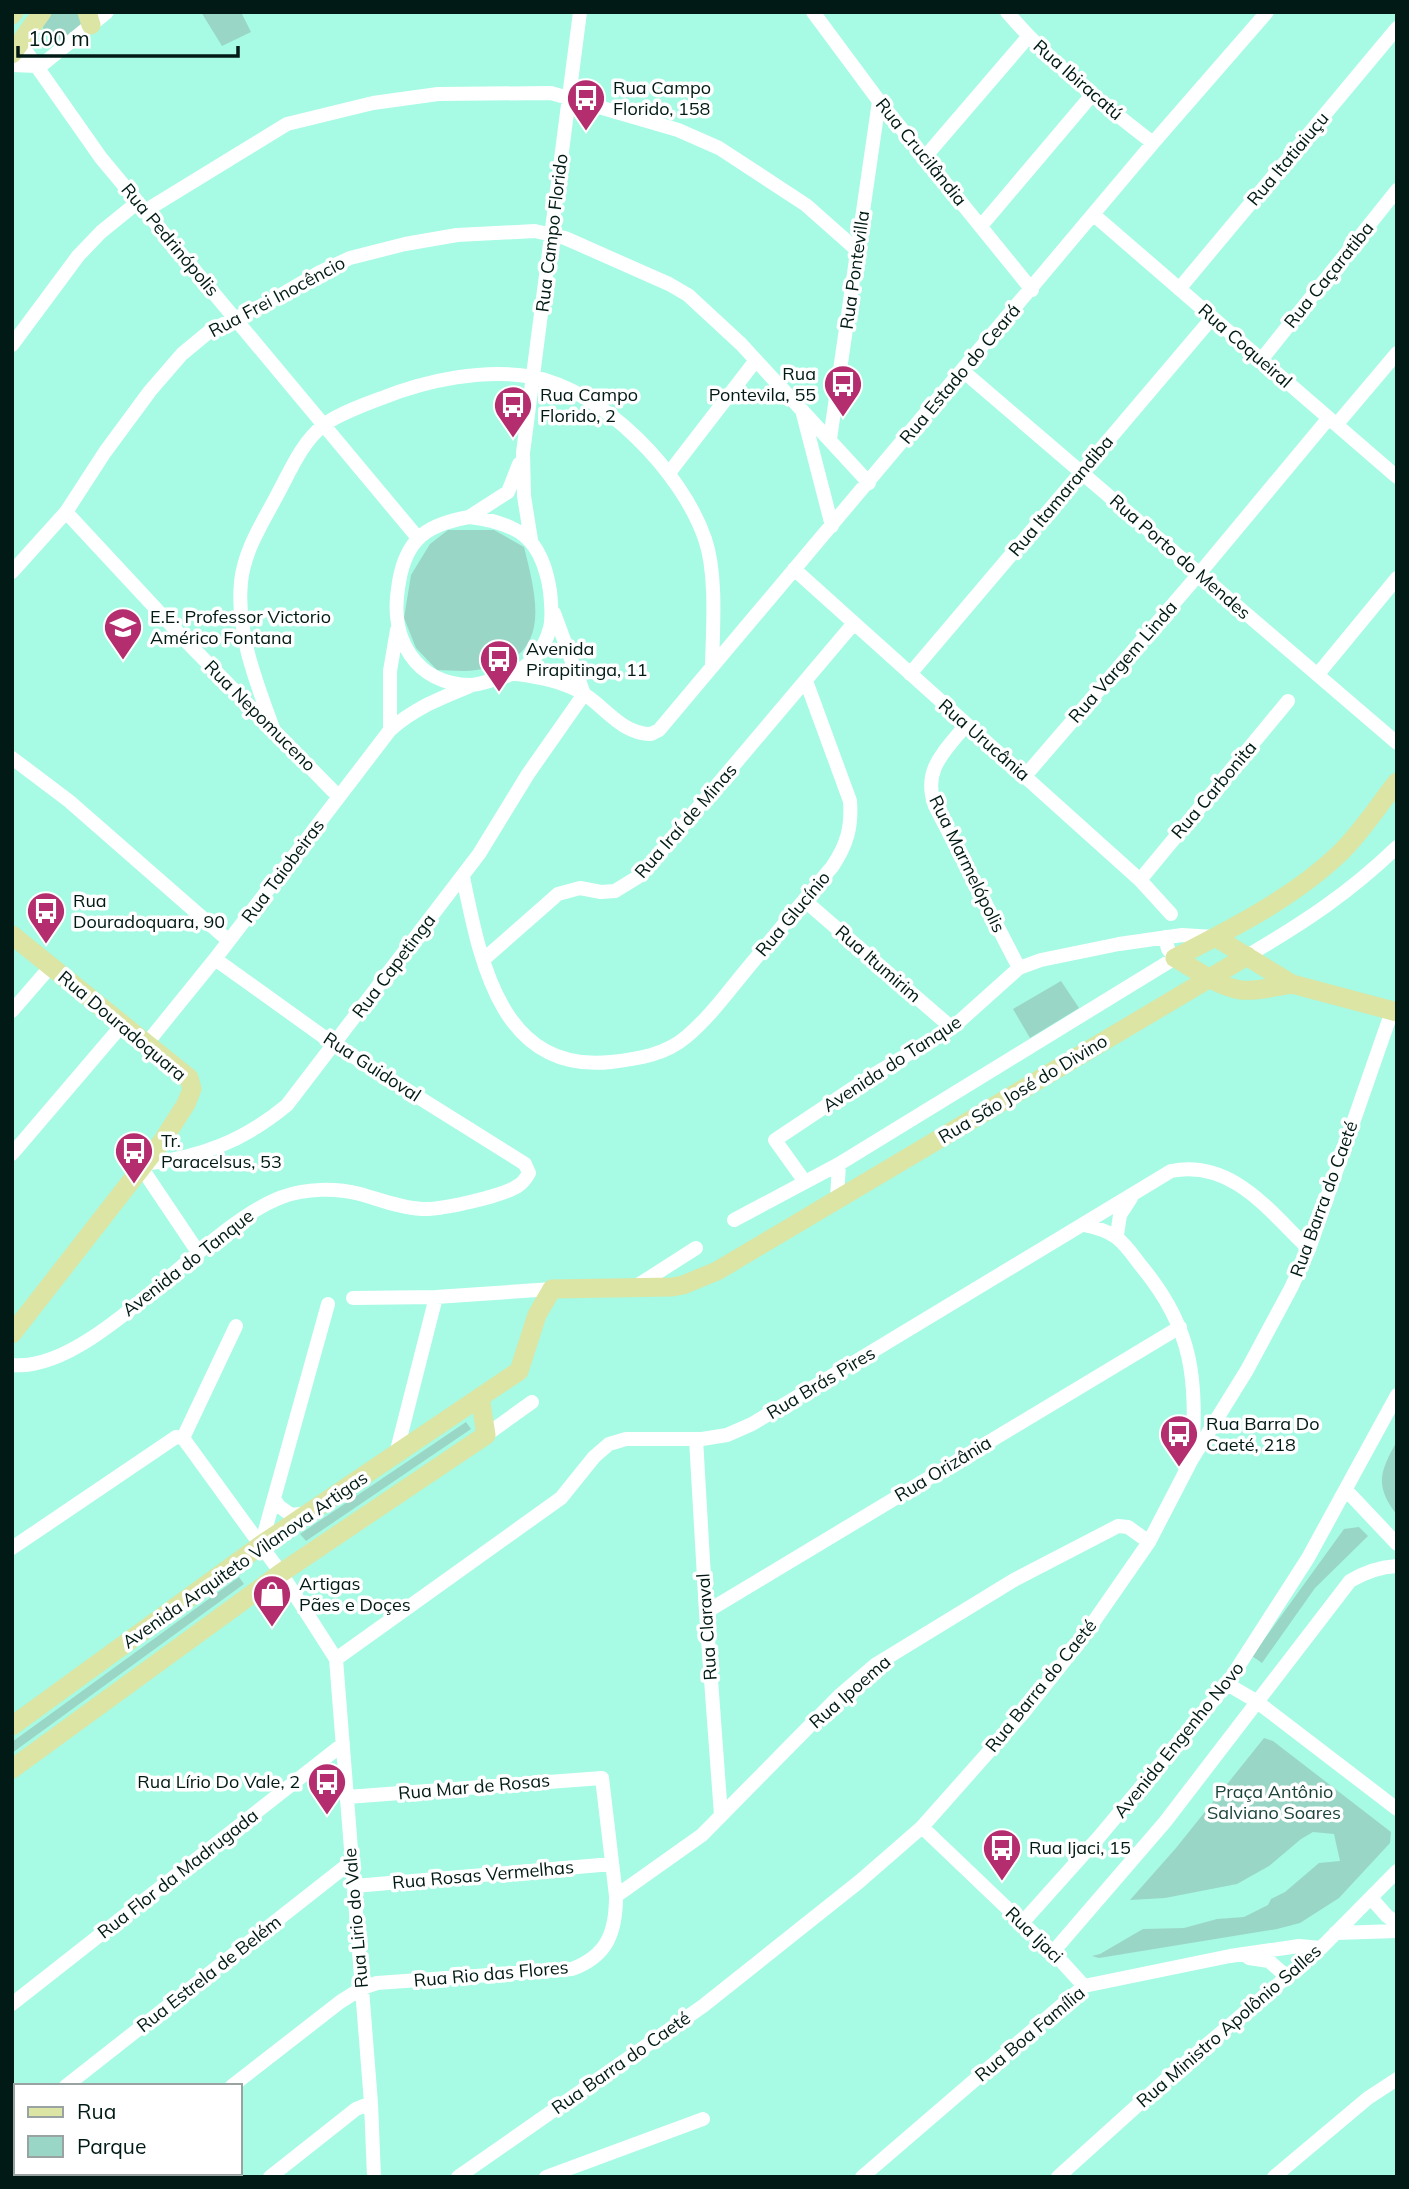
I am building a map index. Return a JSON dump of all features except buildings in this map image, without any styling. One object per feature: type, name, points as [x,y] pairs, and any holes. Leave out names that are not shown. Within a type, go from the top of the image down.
[{"type":"main road","points":[[14,47],[41,12]]},
{"type":"main road","points":[[1394,1012],[1292,984],[1215,937],[1252,916],[1325,866],[1341,852],[1397,782]]},
{"type":"main road","name":"Rua Douradoquara","points":[[12,935],[147,1042],[189,1078],[192,1089],[186,1104],[142,1165],[12,1334]]},
{"type":"main road","name":"Rua São José do Divino","points":[[1175,958],[1215,937]]},
{"type":"main road","name":"Rua São José do Divino","points":[[552,1289],[672,1287],[706,1275],[747,1254],[1247,956]]},
{"type":"main road","points":[[1175,958],[1210,978],[1245,990],[1292,984]]},
{"type":"main road","name":"Avenida Arquiteto Vilanova Artigas","points":[[12,1726],[261,1545],[519,1371],[537,1315],[552,1289]]},
{"type":"main road","points":[[480,1398],[486,1435]]},
{"type":"main road","name":"Avenida Arquiteto Vilanova Artigas","points":[[12,1769],[281,1573],[486,1435]]},
{"type":"street","points":[[12,65],[38,67],[89,19],[107,12]]},
{"type":"street","name":"Rua Campo Florido","points":[[531,540],[524,496],[523,453],[580,12]]},
{"type":"street","name":"Rua Crucilândia","points":[[813,12],[880,101],[1032,290]]},
{"type":"street","name":"Rua Ibiracatú","points":[[1007,12],[1028,37],[1091,96],[1153,143]]},
{"type":"street","name":"Rua Estado do Ceará","points":[[584,694],[631,731],[651,734],[659,730],[964,371],[1153,143],[1268,12]]},
{"type":"street","name":"Rua Itatiaiuçu","points":[[1179,289],[1397,28]]},
{"type":"street","points":[[925,157],[1028,37]]},
{"type":"street","name":"Rua Pedrinópolis","points":[[14,47],[38,67],[100,158],[418,538]]},
{"type":"street","points":[[12,345],[78,256],[101,232],[141,207],[287,124],[319,114],[373,103],[438,94],[551,93],[678,130],[719,148],[806,205],[858,251]]},
{"type":"street","points":[[981,226],[1091,96]]},
{"type":"street","name":"Rua Pontevilla","points":[[830,439],[880,101]]},
{"type":"street","name":"Rua Caçaratiba","points":[[1261,360],[1397,190]]},
{"type":"street","name":"Rua Coqueiral","points":[[1094,215],[1397,477]]},
{"type":"street","name":"Rua Frei Inocêncio","points":[[12,572],[66,512],[150,391],[182,354],[211,330],[350,258],[405,244],[457,235],[535,231],[551,235],[584,246],[688,295],[756,360],[869,483]]},
{"type":"street","name":"Rua Itamarandiba","points":[[910,674],[1212,318]]},
{"type":"street","name":"Rua Vargem Linda","points":[[1025,776],[1333,421],[1397,353]]},
{"type":"street","points":[[669,472],[756,360]]},
{"type":"street","name":"Rua Porto do Mendes","points":[[964,371],[1397,743]]},
{"type":"street","points":[[274,731],[254,677],[241,608],[241,582],[245,562],[255,537],[296,460],[308,441],[324,425],[360,406],[426,382],[461,377],[533,377],[577,393],[644,443],[669,472],[695,515],[706,541],[713,591],[712,665]]},
{"type":"street","name":"Rua Frei Inocêncio","points":[[801,409],[832,526]]},
{"type":"street","name":"Rua Campo Florido","points":[[469,517],[508,492],[523,453]]},
{"type":"street","name":"Rua Nepomuceno","points":[[66,512],[185,640],[339,797]]},
{"type":"street","points":[[390,730],[390,671],[397,629],[395,606],[406,557],[418,538],[436,526],[469,517],[498,521],[531,540],[544,565],[551,604],[584,694]]},
{"type":"street","name":"Rua Urucânia","points":[[794,569],[1140,880],[1171,914]]},
{"type":"street","points":[[1318,674],[1397,578]]},
{"type":"street","points":[[517,674],[533,661],[544,644],[550,628],[551,604]]},
{"type":"street","name":"Rua Iraí de Minas","points":[[483,960],[558,894],[580,888],[601,892],[615,891],[642,875],[854,623]]},
{"type":"street","points":[[397,629],[404,648],[417,663],[433,675],[452,682],[471,685],[517,674],[559,681],[584,694]]},
{"type":"street","name":"Rua Glucínio","points":[[463,877],[483,960],[496,997],[510,1021],[544,1049],[561,1056],[596,1063],[636,1059],[664,1051],[685,1038],[710,1014],[843,851],[848,838],[851,819],[849,801],[806,681]]},
{"type":"street","name":"Rua Taiobeiras","points":[[147,1042],[215,959],[390,730],[405,716],[422,706],[471,685]]},
{"type":"street","name":"Rua Capetinga","points":[[142,1165],[177,1160],[236,1140],[262,1125],[287,1105],[463,877],[528,774],[584,694]]},
{"type":"street","name":"Rua Carbonita","points":[[1140,880],[1288,701]]},
{"type":"street","name":"Rua Marmelópolis","points":[[966,725],[937,763],[930,778],[930,792],[1019,968]]},
{"type":"street","points":[[12,758],[69,801],[229,941]]},
{"type":"street","points":[[1247,956],[1335,901],[1397,847]]},
{"type":"street","name":"Rua Itumirim","points":[[804,900],[951,1028]]},
{"type":"street","points":[[1164,937],[1175,958]]},
{"type":"street","name":"Avenida do Tanque","points":[[805,1182],[775,1140],[868,1078],[951,1028],[1019,968],[1041,960],[1164,937],[1215,937]]},
{"type":"street","name":"Rua São José do Divino","points":[[734,1220],[839,1164],[1175,958]]},
{"type":"street","name":"Rua Guidoval","points":[[215,959],[335,1045],[525,1164],[529,1173]]},
{"type":"street","points":[[12,1011],[51,966]]},
{"type":"street","name":"Rua Barra do Caeté","points":[[458,2177],[703,2006],[860,1881],[922,1827],[1024,1712],[1073,1650],[1150,1542],[1192,1459],[1248,1370],[1292,1288],[1309,1249],[1394,1012]]},
{"type":"street","points":[[12,1154],[123,1024]]},
{"type":"street","points":[[837,1199],[839,1164]]},
{"type":"street","points":[[142,1165],[198,1252]]},
{"type":"street","name":"Rua Brás Pires","points":[[336,1659],[561,1498],[594,1457],[609,1444],[626,1438],[696,1439],[727,1435],[752,1424],[1171,1171],[1190,1167],[1227,1177],[1242,1186],[1309,1249]]},
{"type":"street","name":"Avenida do Tanque","points":[[12,1365],[30,1366],[44,1363],[88,1340],[248,1214],[284,1196],[311,1190],[337,1191],[423,1209],[444,1207],[505,1192],[526,1180],[529,1173]]},
{"type":"street","points":[[1116,1235],[1120,1215],[1135,1193]]},
{"type":"street","points":[[1084,1225],[1116,1235],[1166,1300],[1180,1328],[1187,1345],[1193,1375],[1195,1407],[1192,1459]]},
{"type":"street","points":[[632,1289],[696,1248]]},
{"type":"street","points":[[353,1298],[436,1297],[552,1289]]},
{"type":"street","points":[[396,1454],[436,1297]]},
{"type":"street","points":[[261,1545],[328,1304]]},
{"type":"street","points":[[183,1438],[236,1326]]},
{"type":"street","name":"Rua Orizânia","points":[[706,1612],[1180,1328]]},
{"type":"street","name":"Avenida Engenho Novo","points":[[1022,1923],[1100,1837],[1227,1684],[1308,1558],[1397,1395]]},
{"type":"street","name":"Avenida Arquiteto Vilanova Artigas","points":[[486,1435],[532,1402]]},
{"type":"street","points":[[1195,1407],[1215,1422]]},
{"type":"street","points":[[12,1548],[176,1437],[183,1438],[281,1573],[336,1659]]},
{"type":"street","name":"Rua Claraval","points":[[696,1439],[721,1815]]},
{"type":"street","points":[[1346,1490],[1397,1544]]},
{"type":"street","points":[[274,1499],[291,1515],[309,1512]]},
{"type":"street","name":"Rua Ipoema","points":[[616,1896],[702,1835],[840,1696],[875,1665],[1014,1580],[1118,1527],[1128,1527],[1150,1542]]},
{"type":"street","name":"Avenida Engenho Novo","points":[[1054,1952],[1165,1822],[1350,1581],[1364,1572],[1397,1566]]},
{"type":"street","name":"Rua Lirio do Vale","points":[[336,1659],[371,2103],[374,2177]]},
{"type":"street","points":[[1227,1684],[1397,1809]]},
{"type":"street","name":"Rua Flor da Madrugada","points":[[12,2004],[343,1744]]},
{"type":"street","name":"Rua Mar de Rosas","points":[[347,1797],[602,1778]]},
{"type":"street","name":"Rua Rio das Flores","points":[[235,2084],[362,1988],[377,1983],[572,1969],[587,1963],[602,1951],[611,1934],[616,1914],[616,1896],[602,1778]]},
{"type":"street","name":"Rua Ijaci","points":[[922,1827],[1054,1952],[1084,1986]]},
{"type":"street","name":"Rua Estrela de Belém","points":[[69,2084],[351,1862]]},
{"type":"street","name":"Rua Rosas Vermelhas","points":[[354,1886],[612,1864]]},
{"type":"street","name":"Rua Ministro Apolônio Salles","points":[[1058,2177],[1171,2075],[1321,1948],[1397,1871]]},
{"type":"street","points":[[1371,1898],[1397,1923]]},
{"type":"street","points":[[1335,1933],[1397,1931]]},
{"type":"street","name":"Rua Boa Família","points":[[862,2177],[1084,1986],[1230,1956],[1299,1945],[1321,1948]]},
{"type":"street","name":"Rua Boa Família","points":[[1230,1956],[1269,1961],[1287,1977]]},
{"type":"street","points":[[1274,2177],[1368,2098],[1397,2079]]},
{"type":"street","points":[[270,2177],[356,2109],[371,2103]]},
{"type":"street","points":[[546,2177],[703,2119]]},
{"type":"green space","points":[[45,12],[85,12],[89,20],[71,40],[54,39],[47,35],[43,27],[41,20]]},
{"type":"green space","points":[[201,12],[241,12],[251,32],[222,46]]},
{"type":"green space","points":[[448,530],[494,530],[524,547],[533,589],[534,626],[529,642],[518,655],[501,664],[471,671],[437,670],[416,648],[404,618],[411,575],[430,544]]},
{"type":"green space","points":[[1061,981],[1079,1008],[1030,1038],[1013,1009]]},
{"type":"green space","points":[[466,1422],[471,1429],[306,1541],[300,1534]]},
{"type":"green space","points":[[1397,1441],[1397,1515],[1385,1495],[1382,1478]]},
{"type":"green space","points":[[1359,1527],[1368,1536],[1315,1588],[1262,1663],[1252,1656],[1344,1529]]},
{"type":"green space","points":[[239,1577],[244,1584],[12,1753],[12,1742]]},
{"type":"green space","name":"Praça Antônio Salviano Soares","points":[[1264,1738],[1273,1741],[1391,1832],[1390,1843],[1339,1898],[1300,1923],[1099,1958],[1092,1956],[1143,1929],[1184,1928],[1217,1919],[1244,1917],[1268,1905],[1271,1899],[1285,1892],[1319,1863],[1340,1861],[1334,1834],[1313,1832],[1269,1866],[1237,1884],[1165,1898],[1130,1900],[1176,1848]]},
{"type":"place","name":"Rua Campo Florido, 158","points":[[586,132]]},
{"type":"place","name":"Rua Pontevila, 55","points":[[843,418]]},
{"type":"place","name":"Rua Campo Florido, 2","points":[[513,439]]},
{"type":"place","name":"E.E. Professor Victorio Américo Fontana","points":[[123,661]]},
{"type":"place","name":"Avenida Pirapitinga, 11","points":[[499,693]]},
{"type":"place","name":"Rua Douradoquara, 90","points":[[46,945]]},
{"type":"place","name":"Tr. Paracelsus, 53","points":[[134,1185]]},
{"type":"place","name":"Rua Barra Do Caeté, 218","points":[[1179,1468]]},
{"type":"place","name":"Artigas Pães e Doçes","points":[[272,1628]]},
{"type":"place","name":"Rua Lírio Do Vale, 2","points":[[327,1816]]},
{"type":"place","name":"Rua Ijaci, 15","points":[[1002,1882]]}]
